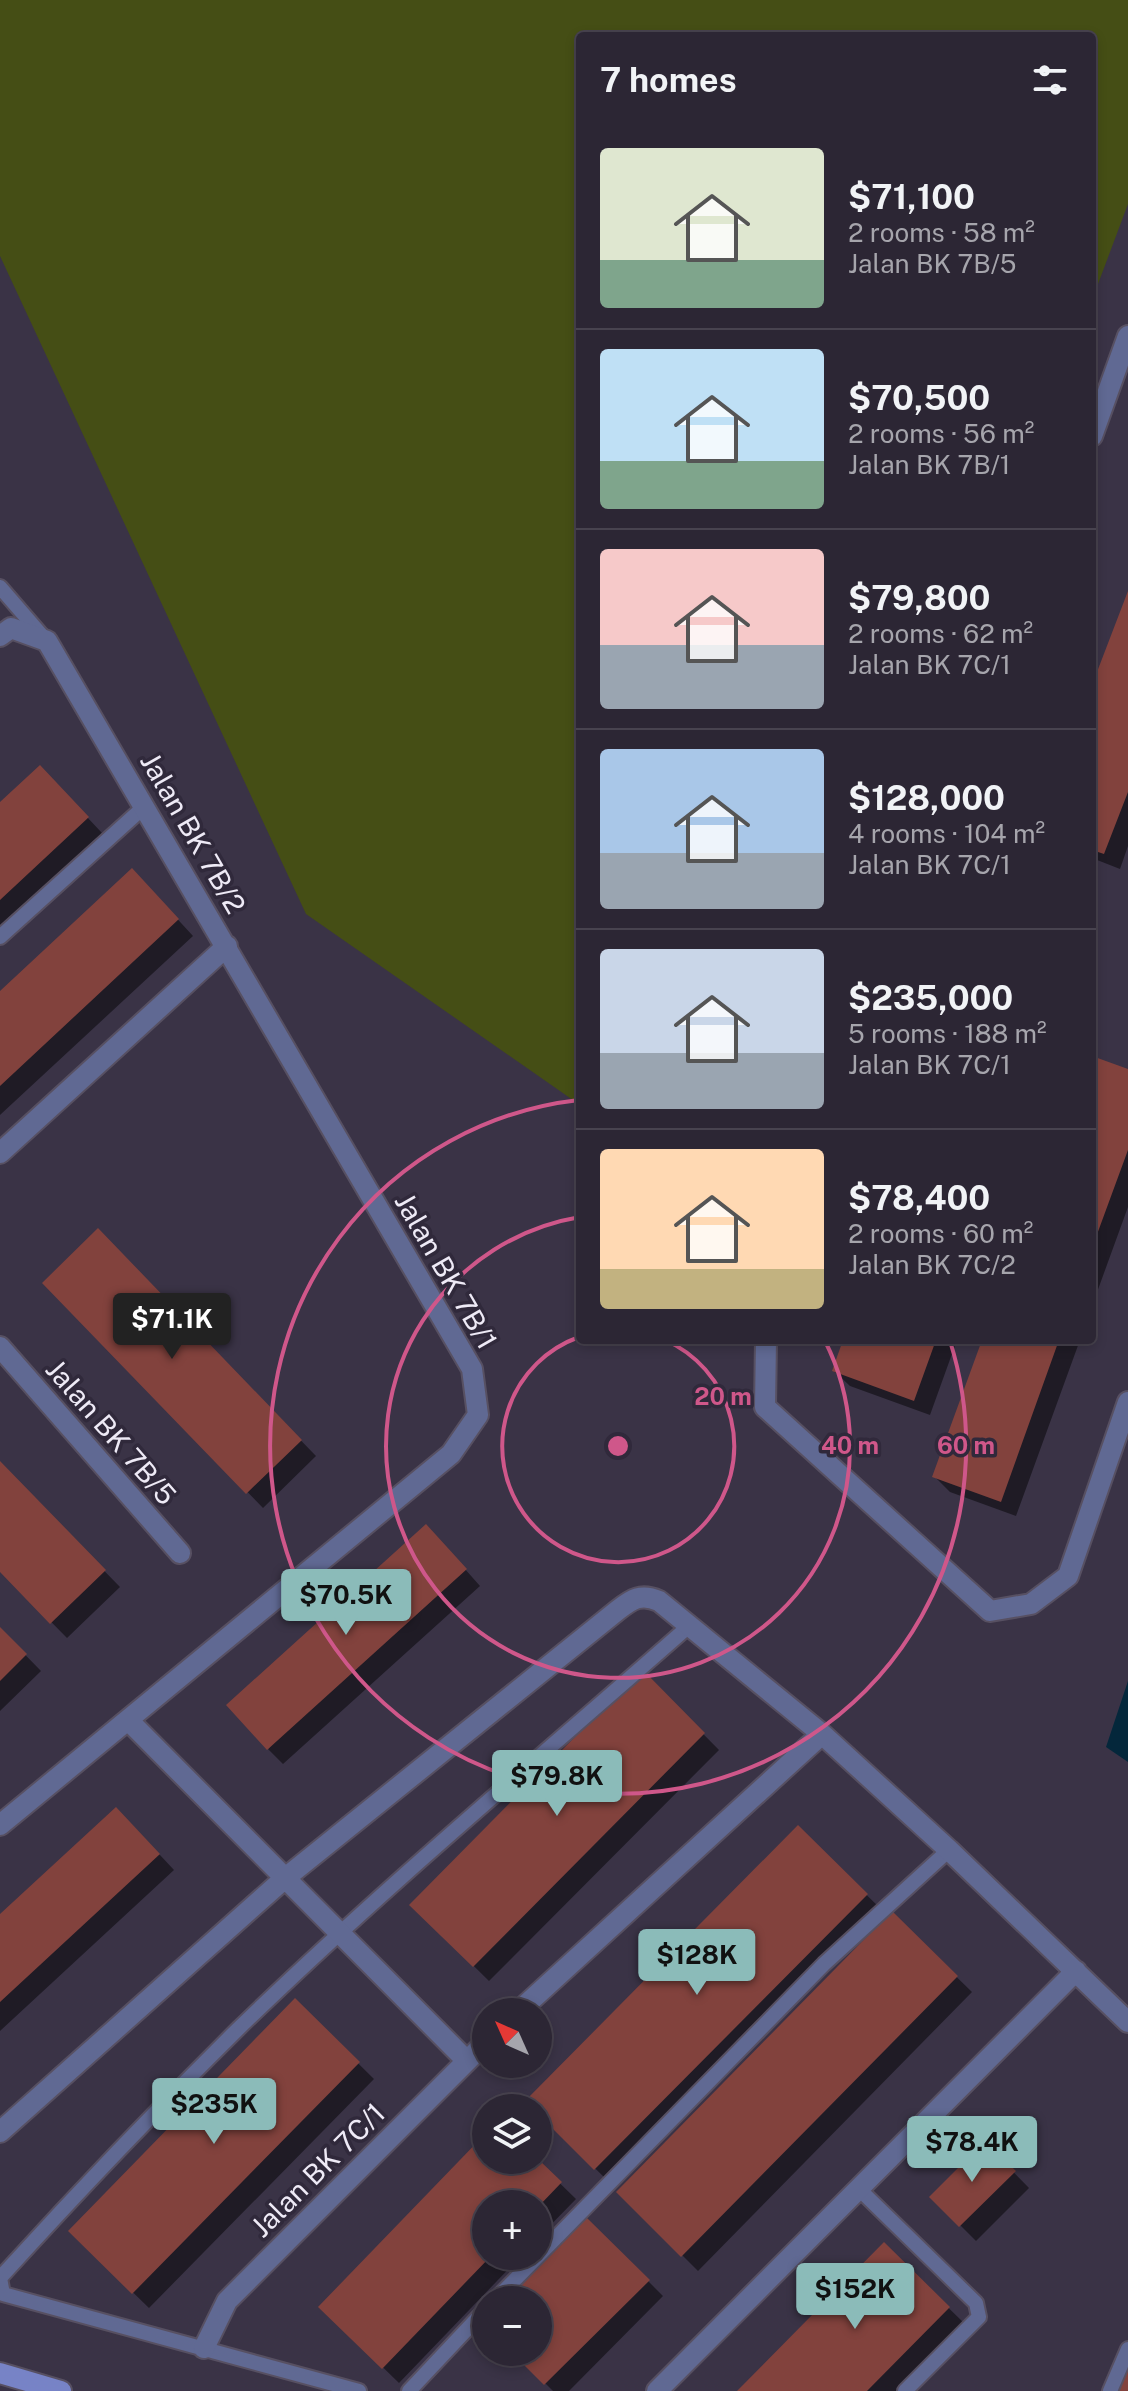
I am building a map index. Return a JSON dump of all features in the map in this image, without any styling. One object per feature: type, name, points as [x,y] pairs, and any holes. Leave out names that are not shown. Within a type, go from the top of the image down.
[{"type":"main road","points":[[0,2373],[61,2391]]},
{"type":"street","points":[[1096,425],[1128,336]]},
{"type":"street","points":[[6,632],[47,641]]},
{"type":"street","name":"Jalan BK 7B/2","points":[[0,1153],[227,946],[47,641]]},
{"type":"street","name":"Jalan BK 7B/1","points":[[0,1825],[451,1454],[478,1415],[472,1369],[227,946]]},
{"type":"street","points":[[766,1344],[765,1407],[990,1611],[1031,1604],[1068,1576],[1128,1402]]},
{"type":"street","name":"Jalan BK 7B/5","points":[[0,1347],[180,1553]]},
{"type":"street","points":[[0,2132],[284,1879],[632,1599],[647,1596],[659,1601],[822,1734],[949,1850],[1128,2022]]},
{"type":"street","points":[[128,1720],[466,2060]]},
{"type":"street","points":[[533,1998],[822,1734]]},
{"type":"street","points":[[657,2391],[1076,1971]]},
{"type":"street","name":"Jalan BK 7C/1","points":[[204,2348],[227,2301],[472,2055]]},
{"type":"lane","points":[[0,587],[47,641]]},
{"type":"lane","points":[[0,937],[145,806]]},
{"type":"lane","points":[[359,2391],[3,2294],[0,2278],[103,2164],[239,2028],[339,1935],[689,1626]]},
{"type":"lane","points":[[552,2242],[824,1964],[949,1850]]},
{"type":"lane","points":[[859,2189],[976,2303],[979,2317],[905,2391]]},
{"type":"lane","points":[[509,2286],[524,2270]]},
{"type":"lane","points":[[409,2391],[472,2324]]},
{"type":"lane","points":[[1110,2391],[1128,2349]]},
{"type":"green space","points":[[0,0],[1128,0],[1128,204],[1096,289],[1096,32],[576,32],[576,1102],[306,914],[0,256]]},
{"type":"water","points":[[1128,1681],[1128,1762],[1106,1747]]},
{"type":"building","points":[[1128,591],[1128,792],[1104,854],[1096,851],[1096,675]]},
{"type":"building","points":[[40,765],[89,817],[0,900],[0,802]]},
{"type":"building","points":[[132,868],[179,919],[0,1086],[0,991]]},
{"type":"building","points":[[1096,1057],[1128,1069],[1128,1150],[1096,1237]]},
{"type":"building","points":[[98,1228],[302,1440],[246,1494],[42,1283]]},
{"type":"building","points":[[842,1344],[935,1344],[914,1401],[832,1371]]},
{"type":"building","points":[[981,1344],[1058,1344],[1001,1502],[932,1477]]},
{"type":"building","points":[[0,1461],[106,1570],[50,1624],[0,1572]]},
{"type":"building","points":[[426,1524],[467,1569],[267,1750],[226,1705]]},
{"type":"building","points":[[0,1627],[27,1654],[0,1681]]},
{"type":"building","points":[[642,1669],[705,1733],[473,1967],[409,1905]]},
{"type":"building","points":[[116,1807],[160,1854],[0,2002],[0,1914]]},
{"type":"building","points":[[798,1825],[868,1894],[594,2170],[552,2128],[552,2094],[532,2094],[548,2078],[552,2078],[552,2074]]},
{"type":"building","points":[[892,1911],[958,1976],[681,2257],[616,2192]]},
{"type":"building","points":[[295,1998],[360,2062],[132,2294],[68,2231]]},
{"type":"building","points":[[985,2141],[1016,2171],[959,2227],[929,2197]]},
{"type":"building","points":[[472,2148],[472,2174],[552,2172],[562,2182],[552,2192],[552,2190],[472,2190],[472,2270],[477,2270],[382,2369],[318,2307]]},
{"type":"building","points":[[587,2218],[650,2280],[544,2385],[525,2366],[552,2366],[552,2286],[519,2286],[535,2270],[552,2270],[552,2253]]},
{"type":"building","points":[[884,2242],[950,2307],[867,2391],[737,2391]]},
{"type":"building","points":[[1128,2370],[1128,2391],[1118,2391]]}]
